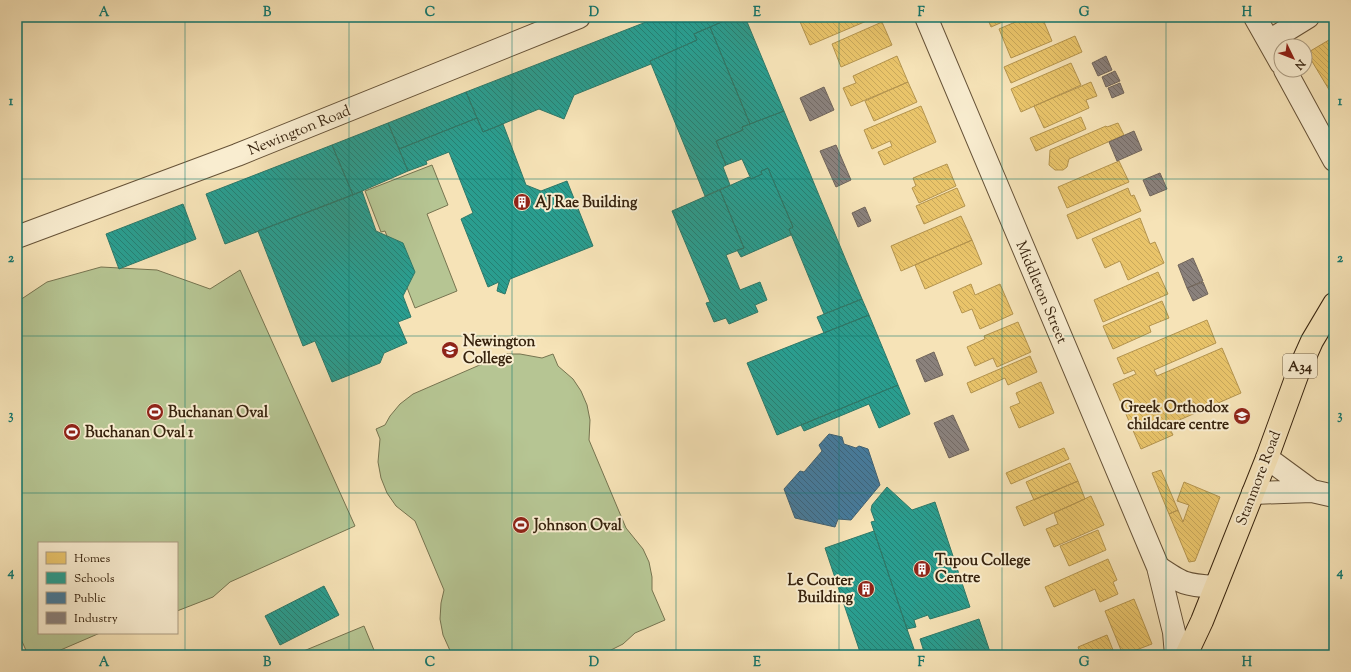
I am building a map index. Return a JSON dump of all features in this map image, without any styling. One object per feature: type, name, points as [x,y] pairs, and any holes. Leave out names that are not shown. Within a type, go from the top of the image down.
[{"type":"highway","name":"Stanmore Road","points":[[1186,655],[1267,458],[1298,370],[1312,340],[1334,304]]},
{"type":"street","name":"Newington Road","points":[[17,237],[237,155],[579,17]]},
{"type":"street","name":"Middleton Street","points":[[926,17],[1158,567],[1174,632],[1176,655]]},
{"type":"street","points":[[1255,17],[1273,48]]},
{"type":"street","points":[[1269,41],[1308,17]]},
{"type":"street","points":[[1289,78],[1334,160]]},
{"type":"street","points":[[1267,458],[1312,491]]},
{"type":"street","points":[[1253,493],[1312,491],[1334,496]]},
{"type":"street","points":[[1158,567],[1180,582],[1190,585],[1215,587]]},
{"type":"green space","points":[[432,165],[448,205],[427,214],[457,291],[415,308],[385,231],[381,232],[365,191]]},
{"type":"green space","name":"Buchanan Oval","points":[[101,267],[157,270],[210,289],[240,270],[355,526],[230,582],[213,597],[178,611],[178,542],[38,542],[38,634],[98,634],[49,655],[28,655],[17,630],[17,302],[47,282]]},
{"type":"green space","name":"Johnson Oval","points":[[505,354],[520,354],[542,358],[553,354],[558,366],[573,379],[581,391],[587,405],[590,420],[589,440],[626,528],[643,549],[649,562],[652,577],[652,590],[665,620],[635,633],[623,644],[601,655],[452,655],[443,635],[440,619],[444,590],[415,521],[396,506],[387,493],[381,478],[378,462],[380,439],[376,429],[385,425],[400,404],[413,394]]},
{"type":"green space","points":[[364,626],[376,655],[294,655]]},
{"type":"building: Homes","points":[[798,17],[876,17],[810,45]]},
{"type":"building: Homes","points":[[987,17],[1014,17],[991,27]]},
{"type":"building: Homes","points":[[1027,17],[1033,17],[1034,20],[1042,17],[1052,41],[1011,58],[999,29]]},
{"type":"building: Homes","points":[[882,22],[892,45],[841,67],[832,44]]},
{"type":"building: Homes","points":[[1075,36],[1082,52],[1011,83],[1004,67]]},
{"type":"building: Homes","points":[[1334,37],[1334,91],[1331,93],[1313,63],[1313,49]]},
{"type":"building: Homes","points":[[897,56],[908,82],[851,106],[843,88],[856,83],[853,76]]},
{"type":"building: Homes","points":[[1071,63],[1081,85],[1021,112],[1011,89]]},
{"type":"building: Homes","points":[[908,82],[917,102],[874,121],[865,101]]},
{"type":"building: Homes","points":[[1091,82],[1097,96],[1086,100],[1089,108],[1044,128],[1034,106]]},
{"type":"building: Homes","points":[[921,106],[936,142],[884,165],[878,152],[892,146],[890,141],[872,149],[864,130]]},
{"type":"building: Homes","points":[[1081,117],[1086,129],[1036,151],[1030,138]]},
{"type":"building: Homes","points":[[1118,123],[1124,135],[1069,159],[1067,167],[1063,170],[1055,170],[1049,165],[1050,150],[1106,126],[1107,127]]},
{"type":"building: Homes","points":[[1119,161],[1129,182],[1067,208],[1058,187]]},
{"type":"building: Homes","points":[[947,164],[956,186],[919,203],[912,188],[916,186],[913,178]]},
{"type":"building: Homes","points":[[957,188],[965,206],[924,224],[916,206]]},
{"type":"building: Homes","points":[[1128,188],[1131,196],[1134,195],[1141,211],[1077,239],[1067,215]]},
{"type":"building: Homes","points":[[961,216],[972,240],[901,271],[891,246]]},
{"type":"building: Homes","points":[[1140,218],[1150,244],[1155,242],[1164,263],[1128,280],[1120,261],[1105,268],[1092,239]]},
{"type":"building: Homes","points":[[972,240],[982,264],[925,289],[915,265]]},
{"type":"building: Homes","points":[[1158,272],[1168,294],[1103,322],[1094,300]]},
{"type":"building: Homes","points":[[971,284],[975,295],[1000,284],[1013,314],[980,329],[972,309],[962,313],[953,292]]},
{"type":"building: Homes","points":[[1162,301],[1169,318],[1149,326],[1151,332],[1113,349],[1103,326]]},
{"type":"building: Homes","points":[[1207,320],[1216,343],[1154,370],[1157,376],[1222,348],[1241,393],[1168,425],[1173,435],[1141,449],[1113,384],[1136,374],[1134,370],[1124,374],[1117,358]]},
{"type":"building: Homes","points":[[1018,322],[1031,352],[997,367],[993,358],[975,366],[967,347],[985,339],[984,336]]},
{"type":"building: Homes","points":[[1030,356],[1037,372],[1008,385],[1005,378],[971,393],[967,383]]},
{"type":"building: Homes","points":[[1041,382],[1054,413],[1019,428],[1010,407],[1020,403],[1016,393]]},
{"type":"building: Homes","points":[[1064,448],[1069,459],[1011,484],[1006,473]]},
{"type":"building: Homes","points":[[1070,463],[1078,481],[1034,500],[1026,482]]},
{"type":"building: Homes","points":[[1161,470],[1178,510],[1169,514],[1152,473]]},
{"type":"building: Homes","points":[[1078,481],[1085,499],[1024,526],[1016,507]]},
{"type":"building: Homes","points":[[1184,482],[1220,497],[1195,561],[1189,562],[1169,514],[1178,510],[1183,522],[1189,505],[1177,501]]},
{"type":"building: Homes","points":[[1091,496],[1104,525],[1054,547],[1046,529],[1058,524],[1054,513]]},
{"type":"building: Homes","points":[[1098,530],[1106,550],[1069,566],[1060,546]]},
{"type":"building: Homes","points":[[1108,559],[1117,580],[1113,582],[1118,594],[1100,602],[1095,589],[1054,607],[1045,587]]},
{"type":"building: Homes","points":[[1134,599],[1152,644],[1123,655],[1105,611]]},
{"type":"building: Homes","points":[[1107,635],[1115,655],[1081,655],[1078,647]]},
{"type":"building: Schools","points":[[659,17],[733,17],[694,34],[697,40],[650,61],[651,64],[574,95],[564,119],[539,109],[483,132],[466,92]]},
{"type":"building: Schools","points":[[733,17],[745,17],[784,111],[750,124],[710,27]]},
{"type":"building: Schools","points":[[710,27],[750,124],[742,127],[743,130],[716,141],[726,165],[723,167],[730,185],[705,196],[650,61],[697,40],[694,34]]},
{"type":"building: Schools","points":[[466,92],[477,118],[399,149],[388,123]]},
{"type":"building: Schools","points":[[784,111],[862,299],[824,314],[789,229],[793,227],[768,168],[761,171],[762,174],[751,179],[742,159],[726,165],[716,141],[743,130],[742,127]]},
{"type":"building: Schools","name":"AJ Rae Building","points":[[477,118],[483,132],[503,124],[526,185],[541,191],[567,181],[593,246],[510,279],[505,294],[497,291],[499,282],[488,287],[461,219],[473,213],[449,152],[426,161],[427,164],[408,171],[399,149]]},
{"type":"building: Schools","points":[[388,123],[408,171],[353,195],[332,145]]},
{"type":"building: Schools","points":[[332,145],[353,195],[225,244],[206,194]]},
{"type":"building: Schools","points":[[768,168],[793,227],[789,229],[791,235],[741,257],[737,250],[744,248],[720,190],[749,177],[751,179],[762,174],[761,171]]},
{"type":"building: Schools","points":[[720,190],[744,248],[726,255],[740,290],[760,282],[767,300],[755,305],[758,312],[729,324],[726,318],[714,322],[706,303],[710,302],[672,211]]},
{"type":"building: Schools","points":[[362,191],[376,231],[403,243],[415,272],[403,296],[411,317],[398,322],[407,343],[384,353],[380,363],[332,382],[315,341],[303,346],[258,231]]},
{"type":"building: Schools","points":[[183,204],[196,239],[119,269],[106,234]]},
{"type":"building: Schools","points":[[862,299],[869,315],[824,333],[817,317]]},
{"type":"building: Schools","points":[[869,315],[898,385],[777,435],[747,363]]},
{"type":"building: Schools","points":[[898,385],[910,414],[879,428],[869,404],[804,431],[801,425]]},
{"type":"building: Schools","name":"Tupou College Centre","points":[[887,487],[912,510],[935,502],[970,607],[930,619],[928,615],[914,620],[916,627],[907,629],[871,522],[875,521],[871,510],[872,505]]},
{"type":"building: Schools","name":"Le Couter Building","points":[[874,531],[916,655],[861,655],[825,548]]},
{"type":"building: Schools","points":[[324,586],[339,615],[280,645],[265,616]]},
{"type":"building: Schools","points":[[979,619],[991,655],[925,655],[920,639]]},
{"type":"building: Public","points":[[829,434],[842,437],[844,444],[856,448],[859,446],[868,449],[880,485],[851,520],[838,519],[835,527],[795,518],[784,489],[800,471],[804,472],[822,451],[819,445]]},
{"type":"building: Industry","points":[[1106,56],[1112,70],[1098,76],[1092,63]]},
{"type":"building: Industry","points":[[1115,71],[1120,81],[1106,87],[1102,77]]},
{"type":"building: Industry","points":[[1120,83],[1124,93],[1112,98],[1108,88]]},
{"type":"building: Industry","points":[[824,87],[834,110],[810,121],[800,98]]},
{"type":"building: Industry","points":[[1134,131],[1142,150],[1117,161],[1109,142]]},
{"type":"building: Industry","points":[[836,145],[851,180],[836,187],[820,151]]},
{"type":"building: Industry","points":[[1160,173],[1167,189],[1150,196],[1143,180]]},
{"type":"building: Industry","points":[[865,207],[871,221],[858,227],[852,213]]},
{"type":"building: Industry","points":[[1193,258],[1203,281],[1187,288],[1178,265]]},
{"type":"building: Industry","points":[[1203,282],[1208,294],[1193,301],[1187,288]]},
{"type":"building: Industry","points":[[934,352],[943,375],[925,382],[916,360]]},
{"type":"building: Industry","points":[[953,415],[969,450],[949,458],[934,423]]},
{"type":"place","name":"AJ Rae Building","points":[[522,202]]},
{"type":"place","name":"Newington College","points":[[450,350]]},
{"type":"place","name":"Buchanan Oval","points":[[155,412]]},
{"type":"place","name":"Greek Orthodox childcare centre","points":[[1242,416]]},
{"type":"place","name":"Buchanan Oval 1","points":[[72,432]]},
{"type":"place","name":"Johnson Oval","points":[[521,525]]},
{"type":"place","name":"Tupou College Centre","points":[[922,569]]},
{"type":"place","name":"Le Couter Building","points":[[866,589]]}]
